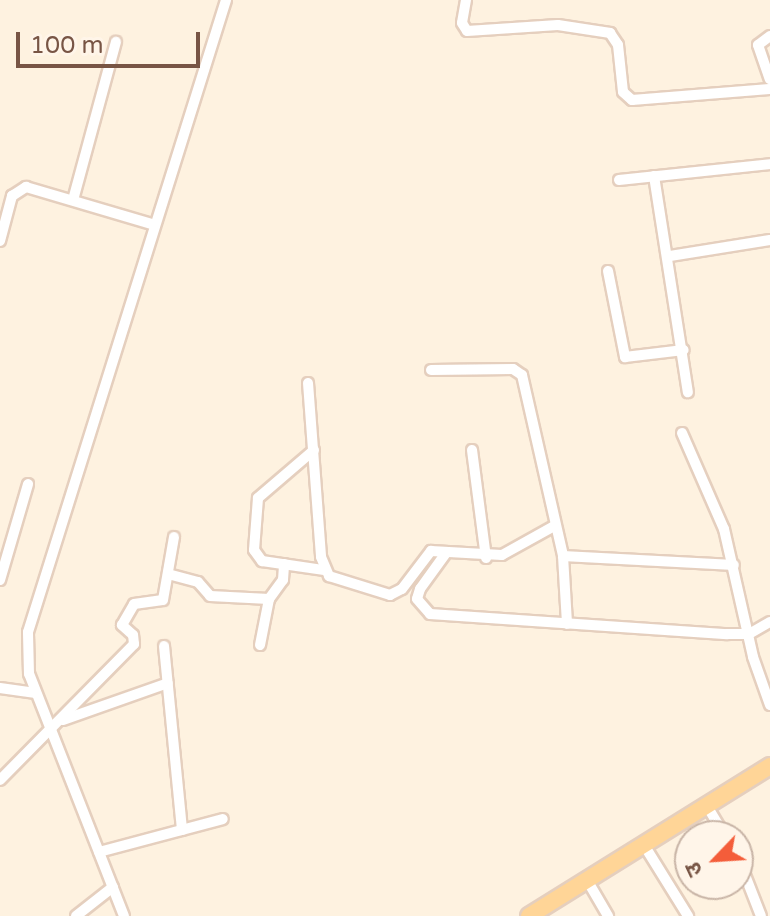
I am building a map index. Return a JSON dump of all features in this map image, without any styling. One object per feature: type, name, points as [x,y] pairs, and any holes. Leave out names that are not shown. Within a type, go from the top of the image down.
[{"type":"main road","points":[[529,916],[769,768]]},
{"type":"street","points":[[124,916],[53,729],[36,693],[26,656],[33,609],[226,0]]},
{"type":"street","points":[[466,0],[462,23],[467,31],[558,25],[610,33],[618,45],[623,92],[632,100],[770,89]]},
{"type":"street","points":[[770,36],[758,45],[770,79]]},
{"type":"street","points":[[73,200],[116,42]]},
{"type":"street","points":[[619,180],[770,164]]},
{"type":"street","points":[[654,176],[670,256],[688,392]]},
{"type":"street","points":[[0,241],[12,196],[20,187],[155,225]]},
{"type":"street","points":[[670,256],[770,240]]},
{"type":"street","points":[[608,271],[625,357],[684,350]]},
{"type":"street","points":[[431,370],[519,371],[563,556],[567,624]]},
{"type":"street","points":[[308,383],[324,570]]},
{"type":"street","points":[[682,433],[714,500],[770,705]]},
{"type":"street","points":[[314,450],[269,486],[254,509],[257,557],[324,570],[390,595],[402,589],[426,554],[486,558],[519,548],[554,526]]},
{"type":"street","points":[[472,450],[486,558]]},
{"type":"street","points":[[0,580],[28,484]]},
{"type":"street","points":[[0,780],[134,644],[133,635],[122,625],[128,609],[163,600],[174,537]]},
{"type":"street","points":[[446,553],[420,589],[417,599],[430,614],[749,634],[770,622]]},
{"type":"street","points":[[563,556],[734,565]]},
{"type":"street","points":[[260,645],[269,599],[283,580],[284,564]]},
{"type":"street","points":[[168,574],[198,582],[210,596],[269,599]]},
{"type":"street","points":[[164,646],[182,830]]},
{"type":"street","points":[[61,720],[168,683]]},
{"type":"street","points":[[0,688],[36,693]]},
{"type":"street","points":[[707,806],[715,820]]},
{"type":"street","points":[[99,852],[223,819]]},
{"type":"street","points":[[644,845],[688,916]]},
{"type":"street","points":[[587,880],[608,916]]},
{"type":"street","points":[[76,916],[113,887]]}]
